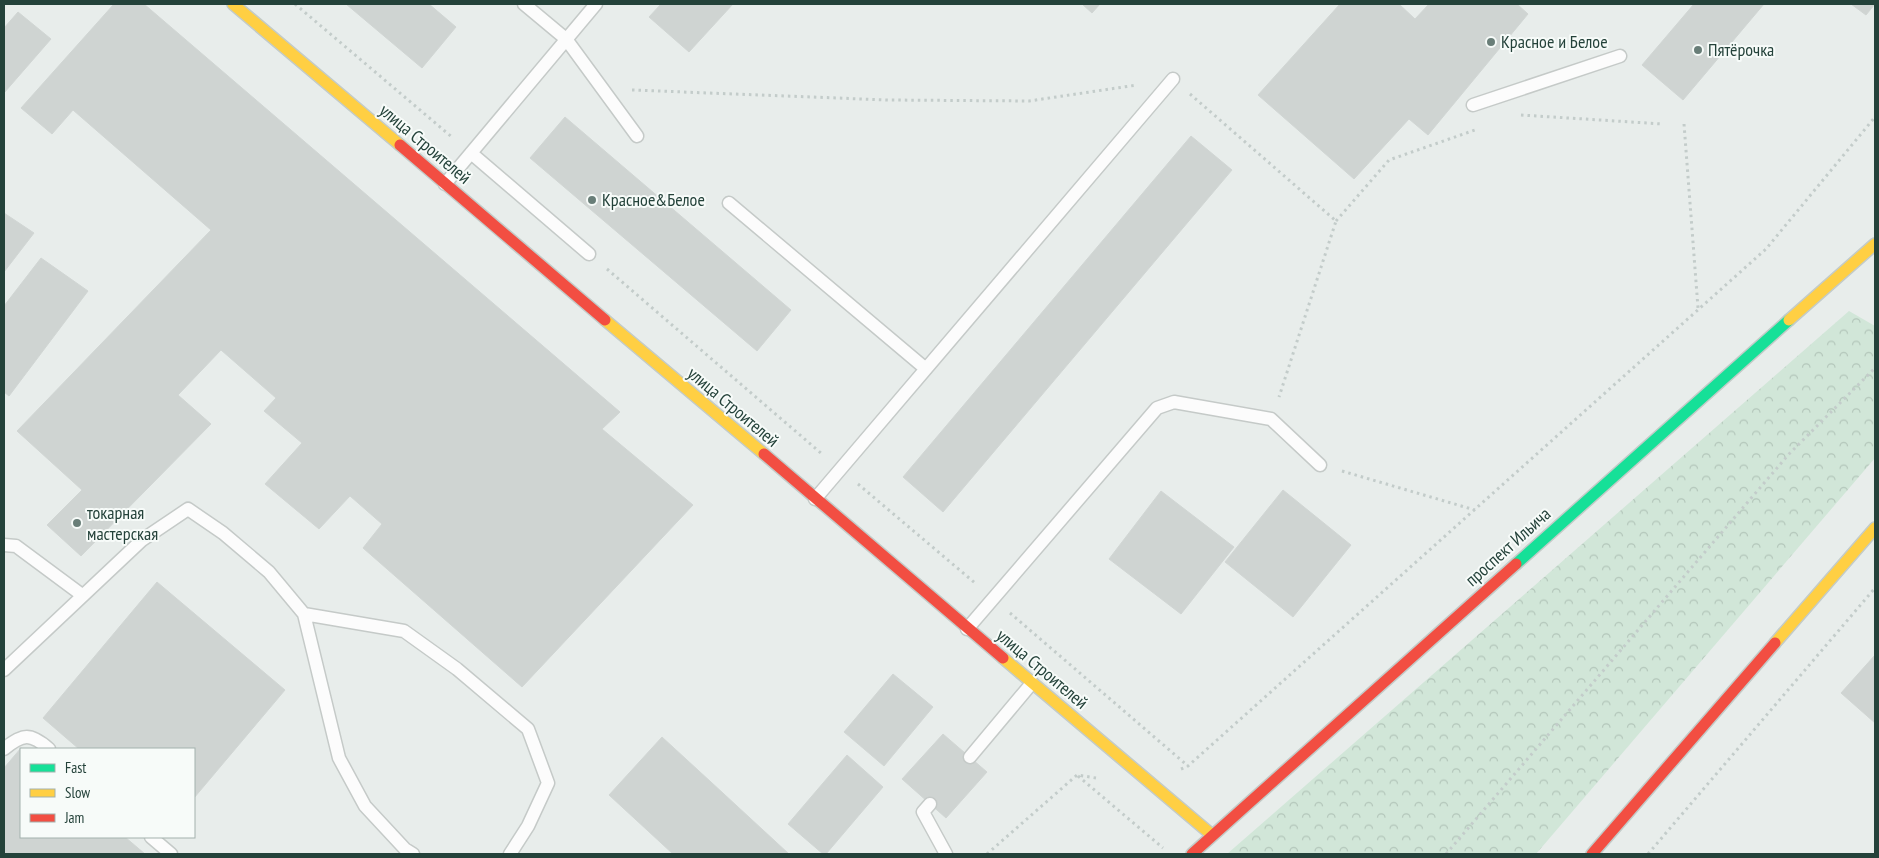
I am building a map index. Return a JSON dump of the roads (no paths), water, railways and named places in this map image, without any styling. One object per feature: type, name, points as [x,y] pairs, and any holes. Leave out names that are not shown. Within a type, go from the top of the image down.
[{"type":"main road","name":"улица Строителей","points":[[233,4],[1212,835]]},
{"type":"main road","name":"проспект Ильича","points":[[1192,854],[1875,244]]},
{"type":"main road","name":"проспект Ильича","points":[[1848,268],[1875,259]]},
{"type":"main road","points":[[1592,854],[1875,528]]},
{"type":"lane","points":[[524,4],[566,39],[637,136]]},
{"type":"lane","points":[[445,184],[596,4]]},
{"type":"lane","points":[[1473,105],[1620,56]]},
{"type":"lane","points":[[815,499],[1173,79]]},
{"type":"lane","points":[[470,153],[589,254]]},
{"type":"lane","points":[[729,203],[926,369]]},
{"type":"lane","points":[[967,629],[1157,408],[1174,402],[1272,419],[1320,465]]},
{"type":"lane","points":[[4,670],[142,540],[188,509],[223,533],[269,572],[304,614],[339,758],[365,806],[405,849],[413,854]]},
{"type":"lane","points":[[4,545],[16,546],[82,595]]},
{"type":"lane","points":[[304,614],[404,631],[457,669],[528,729],[548,783],[528,826],[510,854]]},
{"type":"lane","points":[[970,757],[1032,683]]},
{"type":"lane","points":[[4,748],[18,737],[30,736],[48,748]]},
{"type":"lane","points":[[930,804],[923,812],[946,854]]},
{"type":"lane","points":[[152,838],[171,854]]},
{"type":"place","name":"Красное и Белое","points":[[1491,42]]},
{"type":"place","name":"Пятёрочка","points":[[1698,50]]},
{"type":"place","name":"Красное&Белое","points":[[592,200]]},
{"type":"place","name":"токарная мастерская","points":[[77,523]]}]
